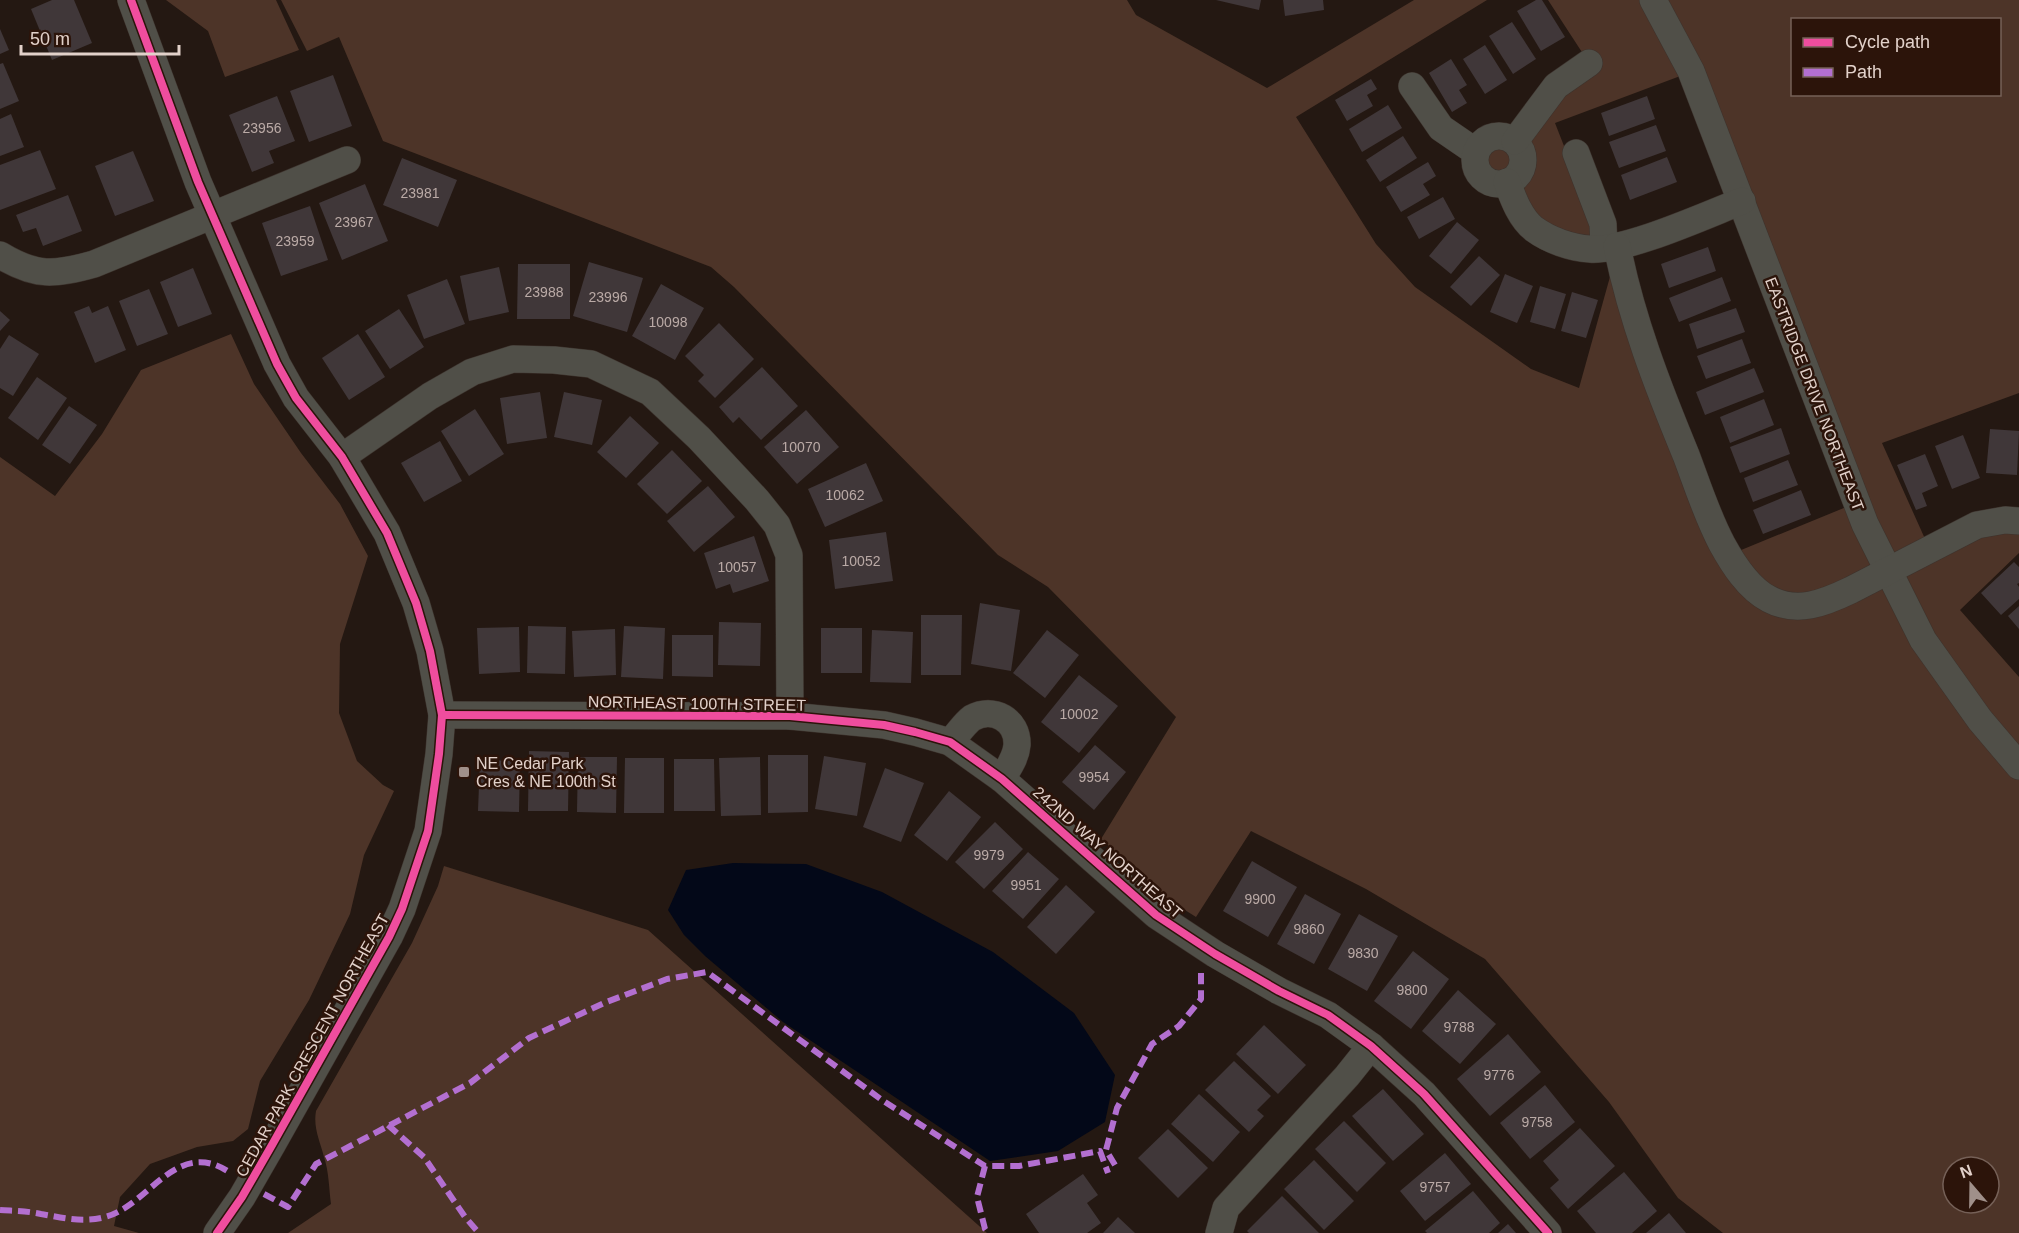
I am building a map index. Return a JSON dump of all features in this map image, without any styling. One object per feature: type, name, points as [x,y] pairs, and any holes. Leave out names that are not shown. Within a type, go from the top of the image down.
[{"type":"street","name":"CEDAR PARK CRESCENT NORTHEAST","points":[[131,0],[212,216],[276,364],[296,398],[342,457],[387,533],[416,603],[430,651],[441,715],[438,764],[428,831],[402,909],[389,937],[272,1145],[242,1197],[217,1233]]},
{"type":"street","name":"EASTRIDGE DRIVE NORTHEAST","points":[[1653,0],[1691,71],[1857,503],[1888,570],[1923,640],[1980,720],[2019,766]]},
{"type":"street","points":[[1515,141],[1556,86],[1589,63]]},
{"type":"street","points":[[1412,86],[1441,128],[1476,152]]},
{"type":"street","points":[[1500,135],[1515,141],[1520,147],[1523,162],[1518,175],[1507,182],[1498,184],[1484,179],[1475,167],[1476,152],[1485,140],[1500,135]]},
{"type":"street","points":[[1576,153],[1603,224],[1653,373],[1721,542],[1748,582],[1758,592],[1784,605],[1806,607],[1830,600],[1977,525],[2005,520],[2019,521]]},
{"type":"street","points":[[0,255],[36,270],[64,273],[94,264],[347,160]]},
{"type":"street","points":[[1507,182],[1516,206],[1533,228],[1553,240],[1591,250],[1611,247],[1659,233],[1742,201]]},
{"type":"street","points":[[342,457],[430,396],[472,372],[513,359],[591,364],[650,392],[699,438],[777,525],[789,555],[790,716]]},
{"type":"street","points":[[950,742],[971,719],[983,713],[1000,714],[1012,724],[1017,743],[1014,759],[1002,778]]},
{"type":"street","name":"NORTHEAST 100TH STREET","points":[[441,715],[790,716],[884,725],[950,742]]},
{"type":"street","name":"242ND WAY NORTHEAST","points":[[950,742],[1002,778],[1156,915],[1215,954],[1278,991],[1328,1015],[1371,1046],[1424,1094],[1548,1233]]},
{"type":"street","points":[[1219,1233],[1226,1208],[1347,1076],[1371,1046]]},
{"type":"shaded area","points":[[166,0],[276,0],[299,50],[225,77],[208,31]]},
{"type":"shaded area","points":[[281,0],[1127,0],[1136,15],[1267,88],[1414,0],[1487,0],[1296,117],[1376,244],[1415,287],[1531,369],[1579,388],[1613,266],[1729,555],[1856,503],[1691,72],[1555,123],[1604,248],[1570,245],[1498,184],[1486,180],[1479,173],[1475,164],[1479,146],[1496,136],[1508,137],[1589,63],[1548,0],[2019,0],[2019,393],[1882,443],[1930,550],[2019,521],[2019,553],[1960,610],[2019,677],[2019,1233],[1723,1233],[1678,1198],[1609,1102],[1485,959],[1366,889],[1251,831],[1196,917],[1169,900],[1101,839],[1176,717],[1048,587],[998,555],[734,287],[711,267],[383,141],[339,37],[307,51]]},
{"type":"shaded area","points":[[231,334],[254,384],[301,453],[340,504],[368,556],[340,644],[339,713],[357,761],[383,785],[394,791],[364,855],[350,914],[309,1000],[260,1081],[248,1129],[233,1141],[197,1147],[150,1164],[120,1197],[114,1226],[139,1233],[0,1233],[0,457],[55,496],[102,434],[141,370]]},
{"type":"shaded area","points":[[444,866],[648,930],[987,1233],[288,1233],[331,1204],[327,1169],[316,1129],[316,1111],[412,943],[438,886]]},
{"type":"water","points":[[733,863],[806,864],[882,892],[993,952],[1074,1013],[1115,1075],[1105,1122],[1058,1151],[990,1161],[783,1022],[705,956],[684,935],[668,910],[686,870]]},
{"type":"building","points":[[52,0],[74,0],[92,43],[52,60],[31,9]]},
{"type":"building","points":[[1216,0],[1261,0],[1259,10]]},
{"type":"building","points":[[1283,0],[1323,0],[1324,10],[1285,16]]},
{"type":"building","points":[[1536,0],[1542,0],[1565,37],[1541,51],[1517,11]]},
{"type":"building","points":[[1512,22],[1536,59],[1513,74],[1489,36]]},
{"type":"building","points":[[0,29],[9,50],[0,54]]},
{"type":"building","points":[[1485,45],[1507,80],[1485,94],[1463,59]]},
{"type":"building","points":[[1451,59],[1467,85],[1459,90],[1467,103],[1452,112],[1429,73]]},
{"type":"building","points":[[3,63],[19,101],[0,109],[0,64]]},
{"type":"building","points":[[333,75],[352,126],[309,142],[290,91]]},
{"type":"building","points":[[1371,79],[1377,89],[1367,95],[1373,106],[1347,121],[1335,100]]},
{"type":"building","points":[[277,96],[295,141],[269,151],[274,163],[252,172],[229,115]]},
{"type":"building","points":[[1647,96],[1655,119],[1609,136],[1601,113]]},
{"type":"building","points":[[1388,105],[1402,128],[1362,152],[1349,129]]},
{"type":"building","points":[[11,114],[24,147],[0,156],[0,119]]},
{"type":"building","points":[[1656,125],[1666,151],[1619,168],[1609,142]]},
{"type":"building","points":[[1403,136],[1417,158],[1380,182],[1366,160]]},
{"type":"building","points":[[40,150],[56,189],[0,210],[0,165]]},
{"type":"building","points":[[133,151],[154,201],[115,216],[95,166]]},
{"type":"building","points":[[1667,157],[1677,182],[1630,200],[1621,175]]},
{"type":"building","points":[[402,158],[457,180],[438,227],[383,205]]},
{"type":"building","points":[[1428,162],[1436,176],[1423,184],[1430,195],[1401,212],[1386,187]]},
{"type":"building","points":[[365,184],[388,241],[342,260],[319,203]]},
{"type":"building","points":[[68,195],[82,231],[43,246],[36,228],[23,232],[16,215]]},
{"type":"building","points":[[1443,197],[1455,219],[1419,239],[1407,217]]},
{"type":"building","points":[[310,206],[328,260],[281,276],[262,223]]},
{"type":"building","points":[[1457,222],[1479,240],[1451,274],[1429,256]]},
{"type":"building","points":[[1708,247],[1716,271],[1669,288],[1661,264]]},
{"type":"building","points":[[1479,256],[1500,275],[1471,306],[1450,287]]},
{"type":"building","points":[[589,262],[643,278],[627,332],[573,316]]},
{"type":"building","points":[[518,264],[570,264],[570,319],[517,319]]},
{"type":"building","points":[[499,267],[509,312],[469,321],[460,276]]},
{"type":"building","points":[[193,268],[212,314],[178,327],[160,282]]},
{"type":"building","points":[[1505,274],[1533,286],[1517,323],[1490,312]]},
{"type":"building","points":[[1722,277],[1731,301],[1679,322],[1669,298]]},
{"type":"building","points":[[447,279],[465,324],[424,339],[407,295]]},
{"type":"building","points":[[661,284],[704,308],[675,360],[632,336]]},
{"type":"building","points":[[1540,286],[1566,294],[1555,329],[1530,322]]},
{"type":"building","points":[[149,289],[168,334],[137,346],[119,301]]},
{"type":"building","points":[[1572,292],[1598,300],[1586,338],[1561,331]]},
{"type":"building","points":[[89,306],[92,313],[108,306],[126,350],[95,363],[74,312]]},
{"type":"building","points":[[1736,308],[1745,332],[1697,349],[1689,324]]},
{"type":"building","points":[[399,309],[424,347],[390,369],[365,331]]},
{"type":"building","points":[[0,311],[10,320],[0,331]]},
{"type":"building","points":[[719,323],[754,359],[715,398],[698,381],[704,375],[685,356]]},
{"type":"building","points":[[358,334],[385,377],[349,400],[322,358]]},
{"type":"building","points":[[9,335],[39,354],[13,396],[0,388],[0,349]]},
{"type":"building","points":[[1742,339],[1751,363],[1706,379],[1697,356]]},
{"type":"building","points":[[762,367],[798,406],[761,440],[739,417],[733,423],[719,407]]},
{"type":"building","points":[[1754,368],[1764,392],[1705,415],[1696,392]]},
{"type":"building","points":[[37,377],[67,398],[38,440],[8,418]]},
{"type":"building","points":[[540,392],[547,438],[507,444],[500,398]]},
{"type":"building","points":[[564,392],[602,400],[592,445],[554,437]]},
{"type":"building","points":[[1764,399],[1774,425],[1730,443],[1720,417]]},
{"type":"building","points":[[69,406],[97,425],[70,464],[42,445]]},
{"type":"building","points":[[475,409],[504,454],[469,476],[441,431]]},
{"type":"building","points":[[806,410],[839,447],[797,484],[764,447]]},
{"type":"building","points":[[630,416],[659,443],[626,478],[597,452]]},
{"type":"building","points":[[1781,428],[1790,454],[1740,473],[1730,447]]},
{"type":"building","points":[[1990,429],[2019,431],[2017,475],[1986,473]]},
{"type":"building","points":[[1963,435],[1980,478],[1952,489],[1935,446]]},
{"type":"building","points":[[440,441],[462,481],[424,502],[401,463]]},
{"type":"building","points":[[672,450],[702,481],[667,514],[637,484]]},
{"type":"building","points":[[1925,454],[1938,486],[1922,493],[1927,506],[1916,510],[1897,465]]},
{"type":"building","points":[[1788,460],[1798,485],[1753,502],[1744,478]]},
{"type":"building","points":[[866,463],[883,501],[825,527],[808,489]]},
{"type":"building","points":[[708,486],[735,517],[694,552],[667,521]]},
{"type":"building","points":[[1801,490],[1811,515],[1763,534],[1753,510]]},
{"type":"building","points":[[886,532],[893,581],[835,589],[829,540]]},
{"type":"building","points":[[754,536],[769,581],[733,593],[730,584],[716,589],[704,553]]},
{"type":"building","points":[[2014,562],[2019,567],[2019,583],[2017,584],[2019,599],[2001,615],[1981,593]]},
{"type":"building","points":[[980,603],[1020,610],[1011,671],[971,664]]},
{"type":"building","points":[[2019,606],[2019,629],[2008,616]]},
{"type":"building","points":[[921,615],[962,615],[961,675],[921,675]]},
{"type":"building","points":[[719,622],[761,623],[760,666],[718,665]]},
{"type":"building","points":[[528,626],[566,627],[565,674],[527,673]]},
{"type":"building","points":[[624,626],[665,628],[663,679],[621,677]]},
{"type":"building","points":[[519,627],[520,672],[479,674],[477,628]]},
{"type":"building","points":[[821,628],[862,628],[862,673],[821,673]]},
{"type":"building","points":[[615,629],[616,675],[574,677],[572,631]]},
{"type":"building","points":[[872,630],[913,632],[911,683],[870,682]]},
{"type":"building","points":[[1047,630],[1079,655],[1045,698],[1013,673]]},
{"type":"building","points":[[672,635],[713,635],[713,677],[672,676]]},
{"type":"building","points":[[1079,675],[1118,706],[1079,753],[1041,722]]},
{"type":"building","points":[[1095,745],[1126,772],[1094,810],[1062,782]]},
{"type":"building","points":[[529,751],[569,752],[568,811],[528,811]]},
{"type":"building","points":[[768,755],[808,755],[808,812],[768,813]]},
{"type":"building","points":[[824,756],[866,763],[857,816],[815,809]]},
{"type":"building","points":[[578,757],[617,757],[616,813],[577,812]]},
{"type":"building","points":[[760,757],[761,815],[721,816],[719,758]]},
{"type":"building","points":[[625,758],[664,758],[664,813],[624,813]]},
{"type":"building","points":[[674,759],[714,759],[715,811],[674,811]]},
{"type":"building","points":[[480,760],[520,761],[519,812],[478,811]]},
{"type":"building","points":[[885,768],[924,783],[901,842],[863,827]]},
{"type":"building","points":[[949,791],[981,817],[947,861],[914,835]]},
{"type":"building","points":[[995,822],[1023,849],[984,889],[955,862]]},
{"type":"building","points":[[1028,852],[1059,879],[1023,919],[992,891]]},
{"type":"building","points":[[1252,861],[1297,887],[1268,937],[1223,911]]},
{"type":"building","points":[[1066,885],[1095,912],[1056,954],[1027,927]]},
{"type":"building","points":[[1305,894],[1341,914],[1314,964],[1277,944]]},
{"type":"building","points":[[1359,914],[1398,936],[1367,991],[1328,969]]},
{"type":"building","points":[[1413,951],[1449,979],[1411,1029],[1374,1001]]},
{"type":"building","points":[[1458,990],[1496,1024],[1460,1064],[1422,1031]]},
{"type":"building","points":[[1264,1025],[1306,1065],[1278,1094],[1236,1054]]},
{"type":"building","points":[[1508,1034],[1541,1072],[1490,1116],[1457,1079]]},
{"type":"building","points":[[1234,1061],[1271,1096],[1257,1110],[1264,1116],[1249,1132],[1205,1090]]},
{"type":"building","points":[[1545,1085],[1575,1122],[1530,1159],[1500,1123]]},
{"type":"building","points":[[1383,1089],[1424,1134],[1393,1161],[1352,1116]]},
{"type":"building","points":[[1199,1094],[1240,1132],[1213,1162],[1171,1124]]},
{"type":"building","points":[[1344,1121],[1386,1163],[1357,1192],[1315,1149]]},
{"type":"building","points":[[1580,1128],[1615,1166],[1568,1209],[1550,1188],[1559,1180],[1543,1161]]},
{"type":"building","points":[[1168,1129],[1208,1168],[1178,1198],[1138,1158]]},
{"type":"building","points":[[1445,1153],[1471,1184],[1425,1221],[1400,1191]]},
{"type":"building","points":[[1314,1160],[1354,1201],[1324,1230],[1284,1189]]},
{"type":"building","points":[[1624,1172],[1657,1211],[1632,1233],[1596,1233],[1577,1211]]},
{"type":"building","points":[[1083,1174],[1098,1195],[1087,1203],[1101,1223],[1087,1233],[1039,1233],[1026,1214]]},
{"type":"building","points":[[1473,1191],[1500,1223],[1489,1233],[1427,1233],[1425,1231]]},
{"type":"building","points":[[1282,1196],[1319,1233],[1249,1233],[1247,1231]]},
{"type":"building","points":[[1669,1213],[1686,1233],[1646,1233]]},
{"type":"building","points":[[1118,1217],[1135,1233],[1103,1233]]},
{"type":"building","points":[[1508,1224],[1516,1233],[1498,1233]]},
{"type":"marked path","points":[[264,1194],[288,1207],[316,1164],[470,1083],[529,1038],[604,1003],[667,979],[707,972],[882,1100],[985,1166],[1019,1166],[1100,1151],[1108,1173]]},
{"type":"marked path","points":[[1115,1165],[1106,1150],[1117,1108],[1152,1044],[1179,1026],[1201,999],[1201,973]]},
{"type":"marked path","points":[[388,1125],[424,1157],[465,1217],[479,1233]]},
{"type":"marked path","points":[[0,1210],[31,1212],[73,1219],[97,1219],[121,1210],[178,1168],[193,1163],[210,1163],[229,1172]]},
{"type":"marked path","points":[[985,1166],[977,1197],[988,1233]]},
{"type":"cycle path","points":[[131,0],[198,182],[277,364],[296,398],[342,457],[387,533],[416,603],[430,651],[442,715],[428,831],[402,909],[389,937],[272,1145],[242,1197],[217,1233]]},
{"type":"cycle path","points":[[442,715],[790,716],[884,725],[950,742],[1002,779],[1156,915],[1215,954],[1279,991],[1328,1015],[1371,1046],[1424,1094],[1548,1233]]},
{"type":"place","name":"NE Cedar Park Cres & NE 100th St","points":[[464,772]]}]
